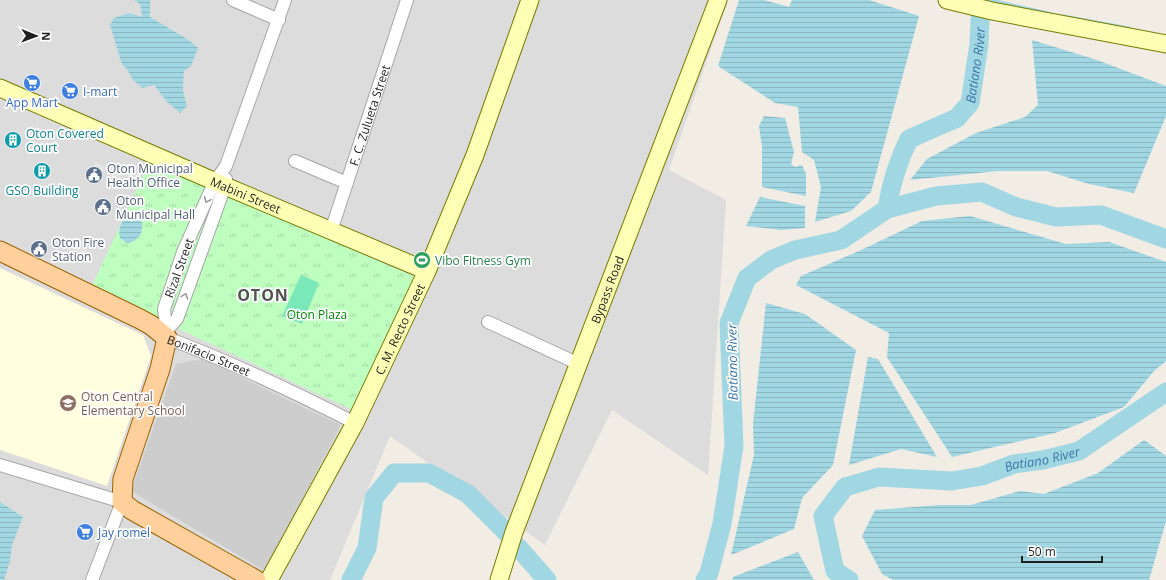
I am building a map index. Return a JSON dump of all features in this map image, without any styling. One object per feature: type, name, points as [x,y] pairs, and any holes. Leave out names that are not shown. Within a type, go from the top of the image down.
[{"type":"main road","name":"Bonifacio Street","points":[[0,251],[140,319],[167,334]]},
{"type":"main road","name":"Rizal Street","points":[[122,502],[123,478],[160,369],[167,334]]},
{"type":"main road","points":[[122,502],[132,510],[256,580]]},
{"type":"street","points":[[233,0],[279,20]]},
{"type":"street","name":"Rizal Street","points":[[167,334],[177,319],[220,183],[285,0]]},
{"type":"street","name":"F. C. Zulueta Street","points":[[331,231],[408,0]]},
{"type":"street","name":"C. M. Recto Street","points":[[269,580],[355,424],[427,271],[475,154],[530,0]]},
{"type":"street","name":"Bypass Road","points":[[499,580],[514,532],[718,0]]},
{"type":"street","points":[[947,0],[992,11],[1166,44]]},
{"type":"street","name":"Mabini Street","points":[[0,88],[427,271]]},
{"type":"street","points":[[295,161],[347,183]]},
{"type":"street","name":"Rizal Street","points":[[167,334],[164,309],[183,252],[220,183]]},
{"type":"street","points":[[488,322],[579,364]]},
{"type":"street","name":"Bonifacio Street","points":[[167,334],[294,392],[355,424]]},
{"type":"street","points":[[0,465],[122,502],[92,580]]},
{"type":"shaded area","points":[[0,0],[134,0],[140,3],[142,18],[110,25],[122,65],[126,68],[133,80],[142,88],[154,85],[167,102],[187,106],[183,90],[184,71],[198,48],[189,40],[150,17],[150,0],[728,0],[669,170],[726,200],[708,475],[612,410],[545,545],[390,436],[330,580],[0,580]]},
{"type":"shaded area","points":[[95,161],[125,179],[123,184],[93,166]]},
{"type":"shaded area","points":[[59,235],[90,251],[88,255],[56,240]]},
{"type":"shaded area","name":"Oton Central Elementary School","points":[[0,268],[143,335],[151,356],[107,486],[0,450]]},
{"type":"shaded area","points":[[203,359],[341,425],[265,571],[131,491],[176,364]]},
{"type":"green space","name":"Oton Plaza","points":[[150,161],[417,278],[353,410],[91,288]]},
{"type":"green space","points":[[301,275],[319,283],[302,324],[282,316]]},
{"type":"water","points":[[134,0],[150,0],[150,17],[189,40],[198,48],[191,66],[184,71],[183,90],[187,106],[180,113],[167,102],[154,85],[142,88],[133,80],[126,68],[122,65],[110,25],[114,18],[129,13],[142,17],[140,4]]},
{"type":"water","points":[[739,0],[764,0],[789,7],[792,0],[869,0],[919,16],[871,192],[851,211],[815,222],[821,187],[814,160],[802,152],[798,107],[775,103],[718,66]]},
{"type":"water","points":[[1032,40],[1094,59],[1166,86],[1166,116],[1134,193],[1089,184],[1047,171],[998,171],[910,180],[927,159],[976,133],[1025,117],[1038,105]]},
{"type":"water","points":[[764,116],[785,118],[794,152],[791,164],[795,167],[802,165],[806,174],[806,196],[762,187],[762,146],[759,126]]},
{"type":"water","points":[[760,197],[805,206],[805,228],[781,230],[746,226]]},
{"type":"water","points":[[134,214],[141,219],[142,227],[138,238],[127,243],[120,238],[119,230],[124,220],[130,215]]},
{"type":"water","points":[[970,216],[1066,244],[1109,242],[1166,262],[1166,361],[1154,371],[1124,407],[1055,433],[952,457],[887,357],[889,333],[796,285],[801,276],[859,251],[922,221]]},
{"type":"water","points":[[766,303],[805,314],[856,350],[833,465],[802,498],[794,529],[731,555],[754,455],[753,424]]},
{"type":"water","points":[[868,357],[878,359],[937,457],[901,449],[849,465]]},
{"type":"water","points":[[1144,440],[1166,456],[1166,521],[1149,580],[893,580],[882,574],[862,536],[875,510],[939,505],[971,505],[1020,491],[1044,494],[1098,473]]},
{"type":"water","points":[[0,502],[23,517],[12,545],[10,561],[4,580],[0,580]]},
{"type":"water","points":[[798,552],[814,580],[732,580],[733,577]]},
{"type":"waterway","name":"Batiano River","points":[[705,580],[709,573],[722,524],[734,446],[729,323],[747,278],[771,260],[795,250],[841,240],[887,209],[895,173],[909,139],[957,118],[970,103],[979,44],[981,0]]},
{"type":"waterway","points":[[991,0],[1052,14]]},
{"type":"waterway","points":[[1063,16],[1129,28]]},
{"type":"waterway","name":"Batiano River","points":[[887,209],[936,196],[982,192],[1016,207],[1056,217],[1101,215],[1166,239]]},
{"type":"waterway","name":"Batiano River","points":[[849,580],[835,571],[823,516],[845,487],[879,477],[952,481],[982,476],[1014,464],[1043,460],[1079,451],[1166,392]]},
{"type":"waterway","name":"Batiano River","points":[[351,580],[367,548],[374,498],[394,473],[429,473],[468,494],[507,533]]},
{"type":"waterway","name":"Batiano River","points":[[518,547],[547,580]]},
{"type":"place","name":"App Mart","points":[[32,83]]},
{"type":"place","name":"I-mart","points":[[70,91]]},
{"type":"place","name":"Oton Covered Court","points":[[13,140]]},
{"type":"place","name":"GSO Building","points":[[42,171]]},
{"type":"place","name":"Oton Municipal Health Office","points":[[94,175]]},
{"type":"place","name":"Oton Municipal Hall","points":[[103,207]]},
{"type":"place","name":"Oton Fire Station","points":[[39,249]]},
{"type":"place","name":"Vibo Fitness Gym","points":[[422,260]]},
{"type":"place","name":"Oton Central Elementary School","points":[[68,403]]},
{"type":"place","name":"Jay romel","points":[[85,532]]},
{"type":"district","name":"OTON","points":[[263,295]]}]
